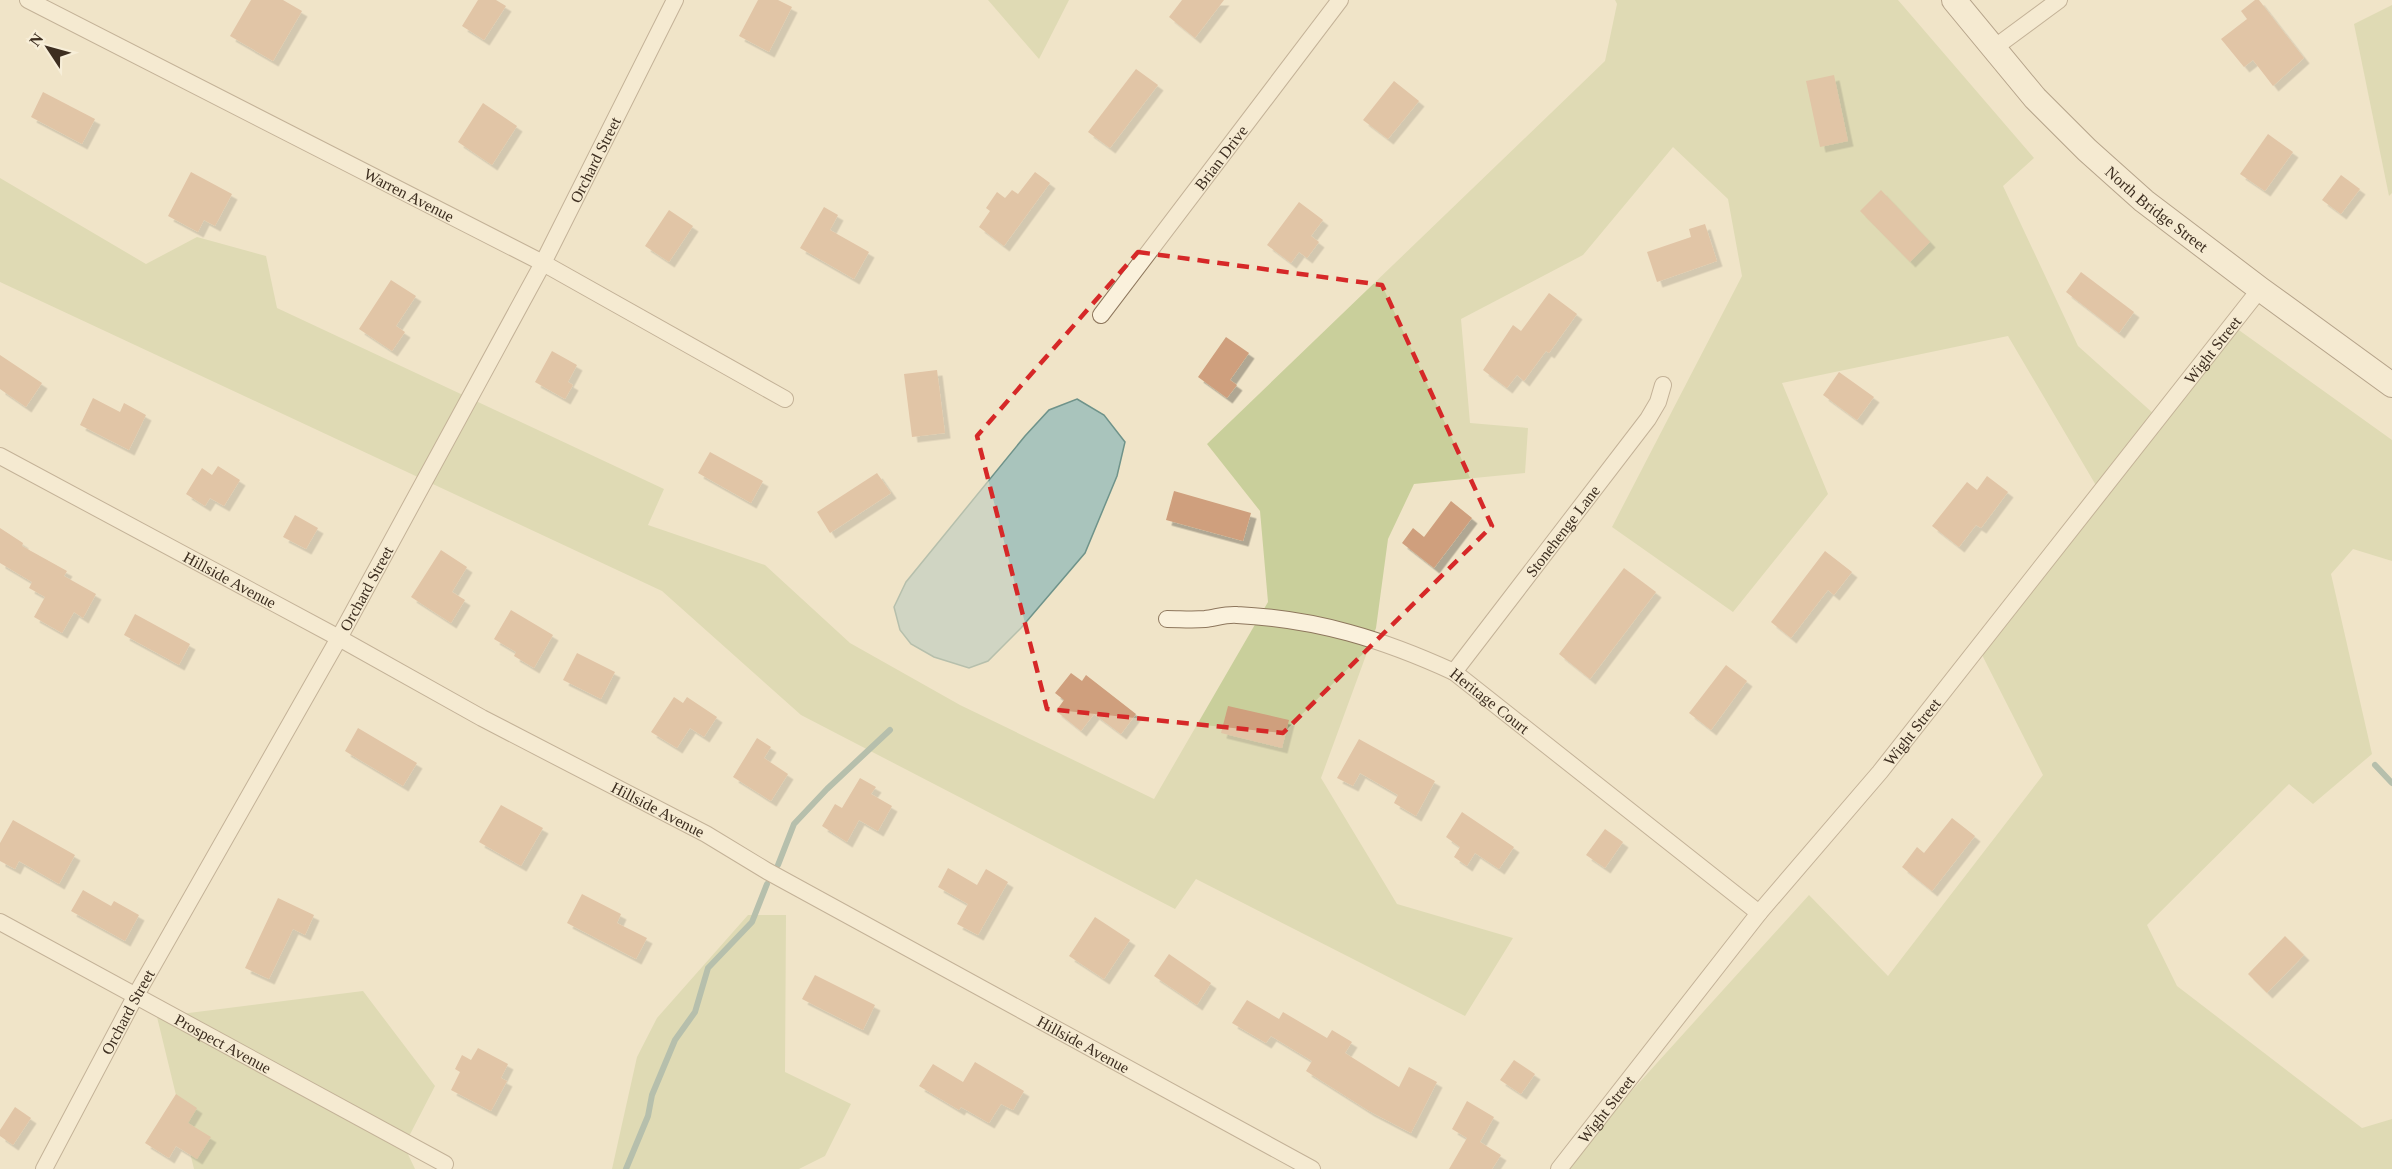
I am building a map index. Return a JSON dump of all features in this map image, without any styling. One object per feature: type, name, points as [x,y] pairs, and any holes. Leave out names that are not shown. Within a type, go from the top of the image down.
[{"type":"street","name":"Warren Avenue","points":[[28,0],[543,263],[786,399]]},
{"type":"street","name":"Orchard Street","points":[[44,1169],[136,995],[339,638],[543,263],[675,0]]},
{"type":"street","name":"Brian Drive","points":[[1101,315],[1340,0]]},
{"type":"street","name":"North Bridge Street","points":[[1954,0],[2035,98],[2086,150],[2144,201],[2260,290],[2392,385]]},
{"type":"street","points":[[1994,48],[2059,0]]},
{"type":"street","name":"Wight Street","points":[[1559,1169],[1759,913],[1880,772],[2260,290]]},
{"type":"street","name":"Stonehenge Lane","points":[[1454,672],[1648,419],[1658,402],[1664,385]]},
{"type":"street","name":"Hillside Avenue","points":[[0,456],[339,638],[482,718],[706,834],[767,871],[1312,1169]]},
{"type":"street","name":"Heritage Court","points":[[1167,619],[1203,619],[1233,614],[1302,621],[1342,630],[1403,649],[1454,672],[1759,913]]},
{"type":"street","name":"Prospect Avenue","points":[[0,922],[445,1164]]},
{"type":"highlighted area","points":[[1138,252],[1382,285],[1492,526],[1283,733],[1047,709],[977,436]]},
{"type":"green space","points":[[988,0],[1069,0],[1039,59]]},
{"type":"green space","points":[[1615,0],[1898,0],[2034,158],[2003,186],[2078,346],[2164,423],[2236,328],[2392,440],[2392,561],[2353,549],[2331,574],[2372,754],[2313,804],[2289,784],[2147,925],[2177,986],[2362,1128],[2392,1119],[2392,1169],[1561,1169],[1809,895],[1888,976],[2043,775],[1980,651],[2104,499],[2008,336],[1782,383],[1828,494],[1733,612],[1612,527],[1742,276],[1728,199],[1673,147],[1583,255],[1461,319],[1470,423],[1528,428],[1525,473],[1414,484],[1388,539],[1376,628],[1321,778],[1397,904],[1513,938],[1465,1016],[1196,879],[1175,909],[801,715],[662,591],[0,282],[0,178],[146,264],[197,237],[266,256],[277,308],[664,489],[648,525],[765,565],[850,643],[960,705],[1154,799],[1268,602],[1260,511],[1207,444],[1605,61],[1617,4]]},
{"type":"green space","points":[[2392,5],[2392,193],[2389,196],[2354,24]]},
{"type":"green space","points":[[748,915],[786,915],[785,1072],[851,1104],[825,1156],[799,1169],[612,1169],[637,1057],[657,1018]]},
{"type":"green space","points":[[363,991],[435,1086],[404,1146],[415,1169],[194,1169],[157,1017]]},
{"type":"water","points":[[1077,399],[1104,415],[1125,442],[1117,476],[1085,553],[1021,628],[988,661],[969,668],[934,657],[911,644],[900,630],[894,607],[906,582],[1025,436],[1049,410]]},
{"type":"building","points":[[251,0],[283,0],[302,11],[273,61],[230,36]]},
{"type":"building","points":[[478,0],[496,0],[506,6],[484,40],[462,26]]},
{"type":"building","points":[[758,0],[778,0],[792,7],[769,52],[739,36]]},
{"type":"building","points":[[1182,0],[1224,0],[1195,38],[1169,17]]},
{"type":"building","points":[[2255,0],[2259,0],[2304,58],[2273,86],[2253,60],[2244,67],[2221,39],[2247,19],[2241,11]]},
{"type":"building","points":[[1136,69],[1158,85],[1110,148],[1088,132]]},
{"type":"building","points":[[1834,75],[1848,141],[1820,147],[1806,81]]},
{"type":"building","points":[[1394,81],[1419,101],[1388,139],[1363,120]]},
{"type":"building","points":[[43,92],[95,119],[82,144],[31,117]]},
{"type":"building","points":[[483,103],[517,126],[492,165],[458,142]]},
{"type":"building","points":[[2268,134],[2293,152],[2265,191],[2240,174]]},
{"type":"building","points":[[191,172],[232,194],[215,226],[204,220],[198,232],[168,216]]},
{"type":"building","points":[[1035,172],[1050,183],[1004,246],[979,227],[990,211],[986,208],[997,192],[1005,198],[1012,190],[1018,194]]},
{"type":"building","points":[[2341,175],[2360,189],[2341,214],[2322,200]]},
{"type":"building","points":[[1881,190],[1930,242],[1910,262],[1860,211]]},
{"type":"building","points":[[1299,202],[1323,220],[1311,236],[1319,242],[1307,258],[1299,252],[1291,263],[1267,245]]},
{"type":"building","points":[[824,207],[838,215],[830,230],[869,252],[854,279],[800,248]]},
{"type":"building","points":[[669,210],[693,226],[669,262],[645,246]]},
{"type":"building","points":[[1705,224],[1717,261],[1657,282],[1647,252],[1691,237],[1689,229]]},
{"type":"building","points":[[2081,272],[2134,312],[2119,333],[2066,292]]},
{"type":"building","points":[[391,280],[416,296],[396,326],[405,332],[392,351],[359,329]]},
{"type":"building","points":[[1549,293],[1577,314],[1549,353],[1546,351],[1524,381],[1517,375],[1507,388],[1483,370],[1513,325],[1521,331]]},
{"type":"building","points":[[1226,337],[1249,353],[1230,380],[1237,385],[1227,398],[1198,377]]},
{"type":"building","points":[[552,351],[577,365],[568,382],[573,385],[565,399],[535,382]]},
{"type":"building","points":[[0,355],[42,383],[26,407],[0,389]]},
{"type":"building","points":[[937,370],[945,433],[912,437],[904,374]]},
{"type":"building","points":[[1839,372],[1874,397],[1857,420],[1823,395]]},
{"type":"building","points":[[93,398],[120,412],[124,403],[146,415],[129,450],[80,425]]},
{"type":"building","points":[[710,452],[763,481],[751,503],[698,473]]},
{"type":"building","points":[[218,466],[240,480],[224,506],[210,498],[205,506],[186,494],[202,468],[212,475]]},
{"type":"building","points":[[877,473],[891,493],[830,533],[817,512]]},
{"type":"building","points":[[1987,476],[2008,492],[1981,528],[1976,525],[1959,547],[1932,526],[1967,482],[1977,490]]},
{"type":"building","points":[[1174,491],[1251,513],[1243,541],[1166,520]]},
{"type":"building","points":[[1451,501],[1472,518],[1434,568],[1402,543],[1413,528],[1424,537]]},
{"type":"building","points":[[295,515],[318,528],[306,549],[283,537]]},
{"type":"building","points":[[0,528],[23,543],[22,546],[67,571],[64,576],[96,594],[83,618],[74,612],[62,633],[34,617],[45,597],[29,588],[32,582],[0,563]]},
{"type":"building","points":[[441,550],[467,567],[452,592],[465,600],[451,623],[411,597]]},
{"type":"building","points":[[1825,551],[1852,572],[1834,595],[1828,590],[1791,638],[1771,622]]},
{"type":"building","points":[[1624,568],[1656,592],[1590,679],[1559,654]]},
{"type":"building","points":[[511,610],[553,635],[534,668],[514,656],[516,652],[494,639]]},
{"type":"building","points":[[135,614],[190,644],[179,665],[124,635]]},
{"type":"building","points":[[577,653],[615,672],[601,699],[563,680]]},
{"type":"building","points":[[1726,665],[1747,681],[1711,730],[1689,713]]},
{"type":"building","points":[[1071,673],[1082,681],[1086,675],[1136,714],[1121,734],[1094,714],[1081,731],[1056,711],[1064,700],[1055,693]]},
{"type":"building","points":[[674,697],[683,703],[687,697],[717,717],[704,737],[690,728],[677,748],[651,732]]},
{"type":"building","points":[[1228,706],[1289,720],[1282,748],[1221,733]]},
{"type":"building","points":[[358,728],[417,763],[403,786],[345,751]]},
{"type":"building","points":[[757,738],[771,747],[764,758],[788,774],[771,801],[733,777]]},
{"type":"building","points":[[1359,739],[1435,781],[1416,816],[1394,803],[1398,795],[1360,773],[1353,786],[1337,778]]},
{"type":"building","points":[[860,778],[876,787],[871,794],[892,806],[878,831],[859,820],[847,842],[822,826],[835,804],[842,808]]},
{"type":"building","points":[[501,805],[543,828],[521,866],[479,842]]},
{"type":"building","points":[[1462,812],[1514,847],[1499,869],[1475,853],[1467,866],[1454,857],[1460,847],[1446,837]]},
{"type":"building","points":[[1952,818],[1975,836],[1932,891],[1902,867],[1917,847],[1924,853]]},
{"type":"building","points":[[13,820],[75,855],[59,884],[19,861],[15,869],[0,861],[0,843]]},
{"type":"building","points":[[1605,829],[1623,842],[1605,868],[1586,855]]},
{"type":"building","points":[[948,868],[977,885],[986,869],[1008,882],[978,935],[957,924],[968,904],[938,887]]},
{"type":"building","points":[[83,890],[111,906],[114,901],[139,915],[125,941],[71,911]]},
{"type":"building","points":[[582,894],[621,914],[617,923],[647,938],[636,959],[567,923]]},
{"type":"building","points":[[278,898],[314,915],[305,935],[293,929],[269,979],[245,968]]},
{"type":"building","points":[[1095,917],[1130,940],[1104,979],[1069,956]]},
{"type":"building","points":[[2285,936],[2304,955],[2267,993],[2248,974]]},
{"type":"building","points":[[1169,954],[1211,983],[1197,1005],[1154,976]]},
{"type":"building","points":[[815,975],[875,1005],[863,1030],[802,999]]},
{"type":"building","points":[[1247,1000],[1279,1019],[1283,1012],[1327,1038],[1332,1030],[1352,1042],[1345,1053],[1399,1087],[1409,1067],[1437,1082],[1411,1133],[1369,1111],[1306,1071],[1312,1061],[1271,1036],[1266,1043],[1232,1023]]},
{"type":"building","points":[[478,1048],[508,1064],[501,1078],[507,1081],[491,1111],[451,1090],[460,1072],[455,1069],[462,1055],[471,1060]]},
{"type":"building","points":[[1514,1060],[1535,1074],[1521,1094],[1500,1080]]},
{"type":"building","points":[[975,1062],[1024,1091],[1013,1110],[1001,1104],[989,1123],[961,1107],[959,1110],[919,1086],[933,1064],[963,1082]]},
{"type":"building","points":[[176,1094],[197,1108],[188,1123],[211,1137],[197,1159],[176,1146],[169,1158],[145,1143]]},
{"type":"building","points":[[1467,1101],[1494,1117],[1480,1142],[1501,1155],[1492,1169],[1449,1169],[1467,1138],[1452,1129]]},
{"type":"building","points":[[15,1107],[31,1118],[13,1145],[0,1136],[0,1130]]},
{"type":"waterway","points":[[778,865],[794,824],[827,789],[890,730]]},
{"type":"waterway","points":[[2375,765],[2392,783]]},
{"type":"waterway","points":[[626,1169],[648,1116],[652,1095],[675,1040],[695,1012],[708,968],[752,922],[767,884]]}]
